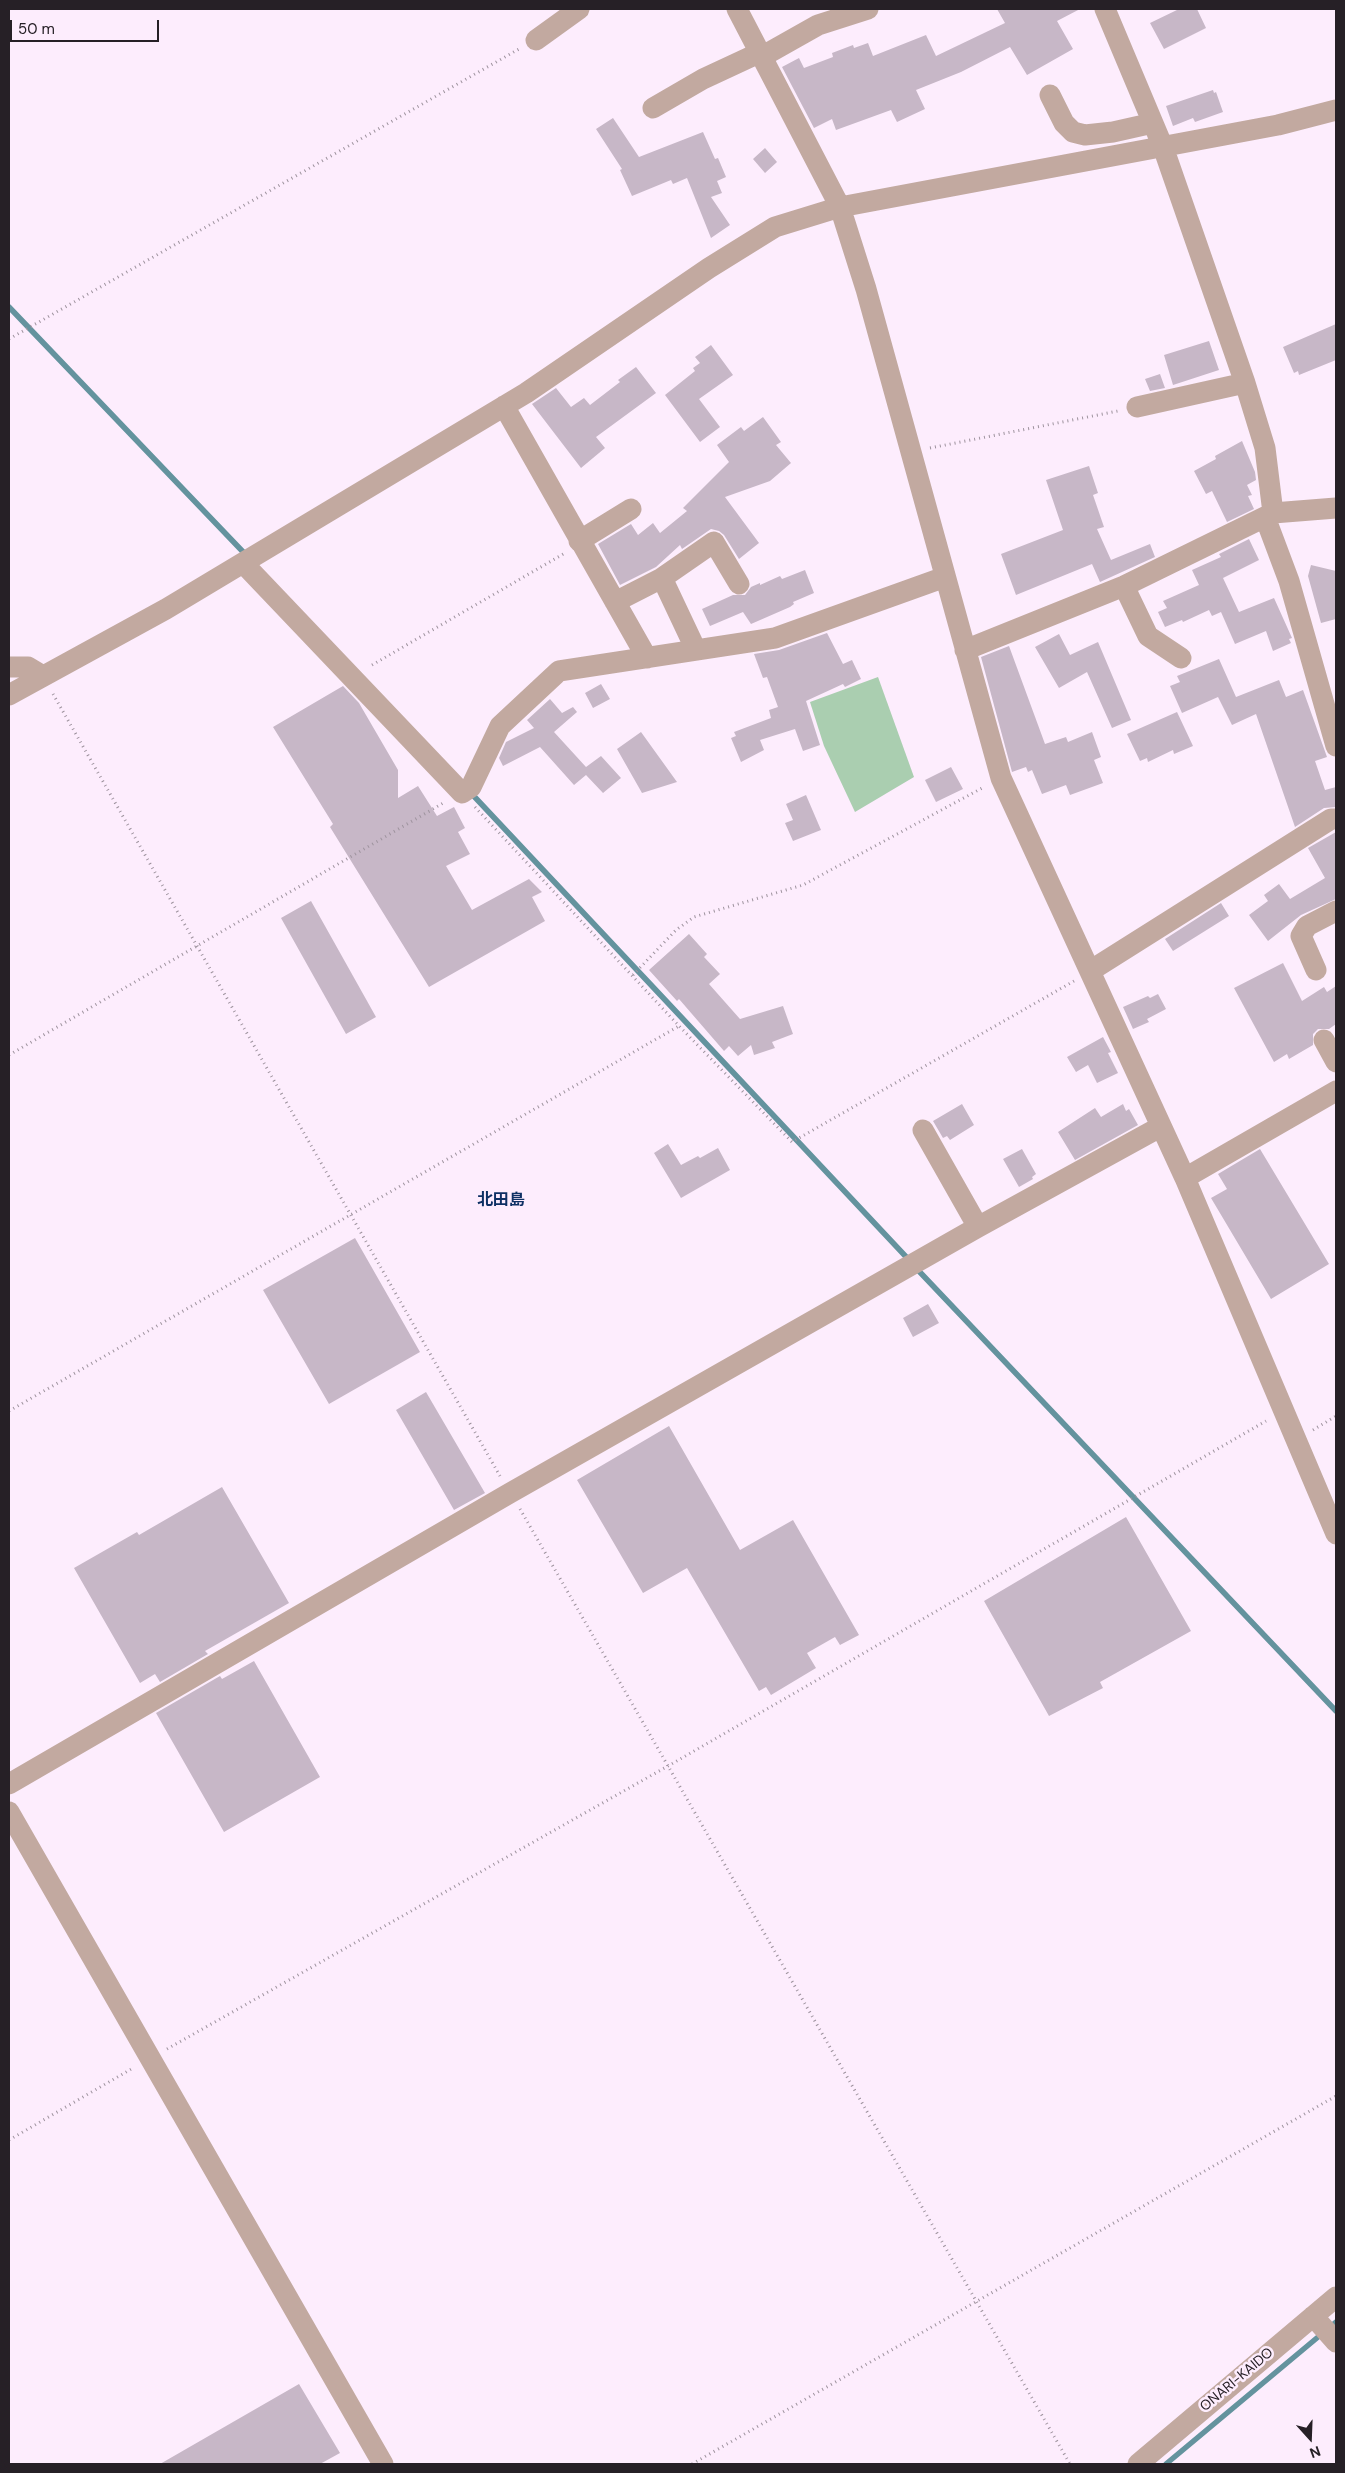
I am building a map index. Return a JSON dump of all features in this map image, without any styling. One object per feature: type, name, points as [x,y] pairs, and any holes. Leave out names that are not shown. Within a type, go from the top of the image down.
[{"type":"street","points":[[536,40],[579,9]]},
{"type":"street","points":[[737,9],[840,207],[866,289],[1001,778],[1184,1178],[1336,1534]]},
{"type":"street","points":[[652,108],[703,79],[762,54],[818,25],[868,9]]},
{"type":"street","points":[[1105,9],[1163,147],[1245,383],[1265,448],[1269,515],[1336,746]]},
{"type":"street","points":[[1050,95],[1064,123],[1073,132],[1085,135],[1113,132],[1153,123]]},
{"type":"street","points":[[9,696],[166,609],[504,406],[709,268],[775,227],[840,207],[1278,125],[1336,110]]},
{"type":"street","points":[[1137,407],[1245,383]]},
{"type":"street","points":[[504,406],[648,658]]},
{"type":"street","points":[[965,650],[1124,586],[1269,515],[1336,508]]},
{"type":"street","points":[[580,542],[631,509]]},
{"type":"street","points":[[615,602],[662,578],[714,542],[739,584]]},
{"type":"street","points":[[243,563],[462,793],[471,787],[500,726],[559,671],[775,638],[945,577]]},
{"type":"street","points":[[662,578],[696,650]]},
{"type":"street","points":[[1124,586],[1148,636],[1181,658]]},
{"type":"street","points":[[9,667],[28,667],[42,676]]},
{"type":"street","points":[[1090,971],[1331,819],[1336,818]]},
{"type":"street","points":[[1316,970],[1301,936],[1307,926],[1336,912]]},
{"type":"street","points":[[1324,1040],[1336,1062]]},
{"type":"street","points":[[1184,1178],[1336,1091]]},
{"type":"street","points":[[9,1784],[510,1493],[978,1227],[1160,1127]]},
{"type":"street","points":[[923,1130],[978,1227]]},
{"type":"street","points":[[9,1812],[383,2464]]},
{"type":"street","name":"ONARI-KAIDO","points":[[1138,2464],[1316,2319],[1336,2296]]},
{"type":"street","points":[[1316,2319],[1336,2341]]},
{"type":"path","points":[[9,339],[536,40]]},
{"type":"path","points":[[910,452],[1137,407]]},
{"type":"path","points":[[372,665],[580,542]]},
{"type":"path","points":[[42,676],[196,948],[668,1766],[974,2302],[1070,2464]]},
{"type":"path","points":[[633,975],[676,930],[694,918],[803,885],[1001,778]]},
{"type":"path","points":[[9,1055],[462,793],[679,1026],[792,1142],[1090,971]]},
{"type":"path","points":[[9,1410],[679,1026]]},
{"type":"path","points":[[9,2140],[150,2058],[668,1766],[1284,1411]]},
{"type":"path","points":[[1296,1439],[1336,1416]]},
{"type":"path","points":[[692,2464],[1336,2096]]},
{"type":"green space","points":[[878,677],[914,777],[855,812],[824,746],[810,702]]},
{"type":"building","points":[[997,9],[1080,9],[1057,21],[1073,49],[1027,75],[1010,47],[961,72],[916,90],[925,109],[897,122],[891,110],[836,130],[832,119],[814,128],[782,67],[799,58],[804,68],[833,57],[832,53],[853,45],[854,48],[868,43],[873,56],[926,35],[936,56],[1005,23]]},
{"type":"building","points":[[1179,9],[1197,9],[1206,28],[1164,49],[1150,23]]},
{"type":"building","points":[[1213,90],[1214,93],[1216,92],[1223,112],[1195,122],[1193,118],[1173,126],[1166,106]]},
{"type":"building","points":[[613,118],[639,157],[703,132],[715,159],[718,158],[726,177],[717,181],[722,193],[711,197],[730,225],[711,238],[687,178],[673,184],[671,180],[632,196],[620,170],[622,169],[596,129]]},
{"type":"building","points":[[765,148],[777,162],[765,173],[753,159]]},
{"type":"building","points":[[1336,324],[1336,360],[1299,375],[1298,371],[1294,373],[1283,347]]},
{"type":"building","points":[[1209,341],[1219,370],[1173,385],[1164,355]]},
{"type":"building","points":[[711,345],[733,375],[699,399],[720,427],[700,442],[665,395],[695,371],[693,368],[700,363],[695,357]]},
{"type":"building","points":[[636,367],[656,393],[596,437],[605,448],[581,468],[532,404],[556,388],[571,407],[584,398],[590,405]]},
{"type":"building","points":[[1160,374],[1165,388],[1150,391],[1145,379]]},
{"type":"building","points":[[763,417],[781,442],[776,445],[791,463],[770,481],[725,497],[759,543],[739,559],[724,535],[719,531],[711,529],[682,549],[680,545],[656,567],[620,585],[598,544],[631,524],[638,535],[653,523],[660,533],[687,511],[683,508],[729,462],[717,445],[741,427],[744,431]]},
{"type":"building","points":[[1242,441],[1255,472],[1256,480],[1247,485],[1252,495],[1248,496],[1254,509],[1227,522],[1212,491],[1206,494],[1194,471],[1216,459],[1215,456]]},
{"type":"building","points":[[1089,466],[1098,493],[1093,495],[1104,527],[1097,529],[1111,560],[1150,544],[1155,557],[1100,582],[1092,564],[1016,595],[1001,554],[1063,530],[1046,480]]},
{"type":"building","points":[[1249,539],[1259,560],[1223,578],[1239,612],[1274,598],[1292,638],[1289,639],[1291,643],[1273,651],[1266,631],[1235,644],[1221,612],[1212,616],[1209,610],[1183,622],[1182,620],[1165,627],[1158,612],[1167,608],[1163,601],[1199,585],[1192,570],[1221,557],[1219,554]]},
{"type":"building","points":[[1311,565],[1336,571],[1336,619],[1321,623],[1308,576]]},
{"type":"building","points":[[805,570],[814,593],[793,602],[794,604],[790,607],[751,624],[743,612],[710,626],[702,609],[733,595],[745,595],[751,587],[760,583],[760,585],[780,576],[782,579]]},
{"type":"building","points":[[827,633],[843,664],[852,660],[861,679],[845,687],[843,684],[806,701],[820,745],[803,751],[795,729],[760,740],[764,750],[741,762],[731,738],[736,736],[734,732],[771,718],[769,710],[778,707],[767,677],[763,678],[754,654],[779,650]]},
{"type":"building","points":[[1059,634],[1070,655],[1098,642],[1131,720],[1112,728],[1087,672],[1059,688],[1035,647]]},
{"type":"building","points":[[1009,646],[1045,744],[1066,737],[1068,742],[1092,732],[1101,757],[1094,760],[1103,783],[1070,795],[1066,785],[1042,794],[1032,770],[1028,772],[1026,767],[1012,772],[981,657]]},
{"type":"building","points":[[1219,659],[1236,697],[1279,680],[1286,697],[1303,690],[1327,757],[1315,761],[1325,790],[1336,787],[1336,807],[1324,808],[1295,827],[1256,714],[1232,725],[1218,697],[1182,713],[1170,686],[1180,682],[1177,676]]},
{"type":"building","points":[[601,684],[610,699],[593,708],[585,693]]},
{"type":"building","points":[[343,686],[359,703],[398,770],[398,798],[418,786],[437,816],[454,807],[465,828],[458,832],[470,854],[446,866],[472,910],[529,879],[542,892],[532,897],[545,921],[429,987],[330,827],[333,824],[273,727]]},
{"type":"building","points":[[550,699],[562,713],[573,707],[577,712],[554,732],[586,767],[601,756],[621,778],[603,793],[586,775],[574,785],[540,747],[503,766],[499,758],[506,742],[534,728],[527,720]]},
{"type":"building","points":[[1177,712],[1193,746],[1174,754],[1173,750],[1148,762],[1147,758],[1140,761],[1127,734]]},
{"type":"building","points":[[641,732],[677,782],[642,793],[617,749]]},
{"type":"building","points":[[951,767],[963,789],[936,802],[925,780]]},
{"type":"building","points":[[806,795],[821,830],[793,841],[785,823],[793,820],[786,804]]},
{"type":"building","points":[[1336,832],[1336,899],[1301,915],[1268,941],[1249,915],[1268,901],[1264,895],[1279,884],[1290,899],[1325,878],[1308,848]]},
{"type":"building","points":[[311,901],[376,1017],[346,1034],[281,918]]},
{"type":"building","points":[[1221,903],[1229,916],[1173,951],[1165,939]]},
{"type":"building","points":[[689,934],[707,954],[704,957],[720,974],[709,984],[740,1019],[783,1006],[793,1034],[772,1042],[775,1048],[754,1055],[751,1045],[738,1056],[729,1046],[724,1051],[679,999],[677,1001],[649,970]]},
{"type":"building","points":[[1283,963],[1302,1001],[1324,987],[1327,992],[1336,986],[1336,1024],[1329,1029],[1318,1029],[1313,1034],[1313,1045],[1289,1059],[1287,1054],[1274,1062],[1234,988]]},
{"type":"building","points":[[1158,994],[1166,1009],[1147,1019],[1149,1022],[1133,1029],[1123,1007],[1148,996],[1150,998]]},
{"type":"building","points":[[1103,1037],[1111,1052],[1108,1053],[1118,1073],[1097,1083],[1088,1065],[1076,1072],[1067,1057]]},
{"type":"building","points":[[962,1104],[974,1125],[950,1140],[947,1136],[943,1138],[933,1121]]},
{"type":"building","points":[[1123,1104],[1126,1111],[1129,1109],[1138,1125],[1075,1160],[1058,1132],[1095,1108],[1101,1117]]},
{"type":"building","points":[[668,1144],[681,1165],[698,1156],[700,1158],[718,1148],[730,1170],[681,1198],[654,1153]]},
{"type":"building","points":[[1022,1149],[1036,1174],[1032,1177],[1033,1179],[1019,1187],[1003,1159]]},
{"type":"building","points":[[1260,1149],[1329,1264],[1271,1299],[1211,1198],[1227,1189],[1218,1174]]},
{"type":"building","points":[[355,1238],[420,1352],[329,1404],[263,1290]]},
{"type":"building","points":[[928,1304],[939,1323],[913,1337],[903,1318]]},
{"type":"building","points":[[426,1392],[485,1493],[454,1510],[396,1410]]},
{"type":"building","points":[[669,1426],[740,1550],[793,1520],[859,1635],[840,1645],[835,1637],[807,1653],[816,1668],[771,1695],[766,1687],[759,1691],[687,1568],[643,1593],[577,1480]]},
{"type":"building","points":[[222,1487],[289,1603],[205,1651],[208,1654],[160,1682],[155,1674],[140,1683],[74,1568],[137,1532],[139,1535]]},
{"type":"building","points":[[1126,1517],[1191,1631],[1100,1682],[1103,1688],[1049,1716],[984,1601]]},
{"type":"building","points":[[254,1661],[320,1777],[224,1832],[156,1713],[220,1676],[222,1679]]},
{"type":"building","points":[[299,2384],[340,2453],[320,2464],[160,2464]]},
{"type":"waterway","points":[[9,307],[247,556]]},
{"type":"waterway","points":[[470,792],[910,1261]]},
{"type":"waterway","points":[[916,1268],[1336,1711]]},
{"type":"waterway","points":[[1166,2464],[1336,2322]]},
{"type":"district","name":"北田島","points":[[501,1201]]}]
